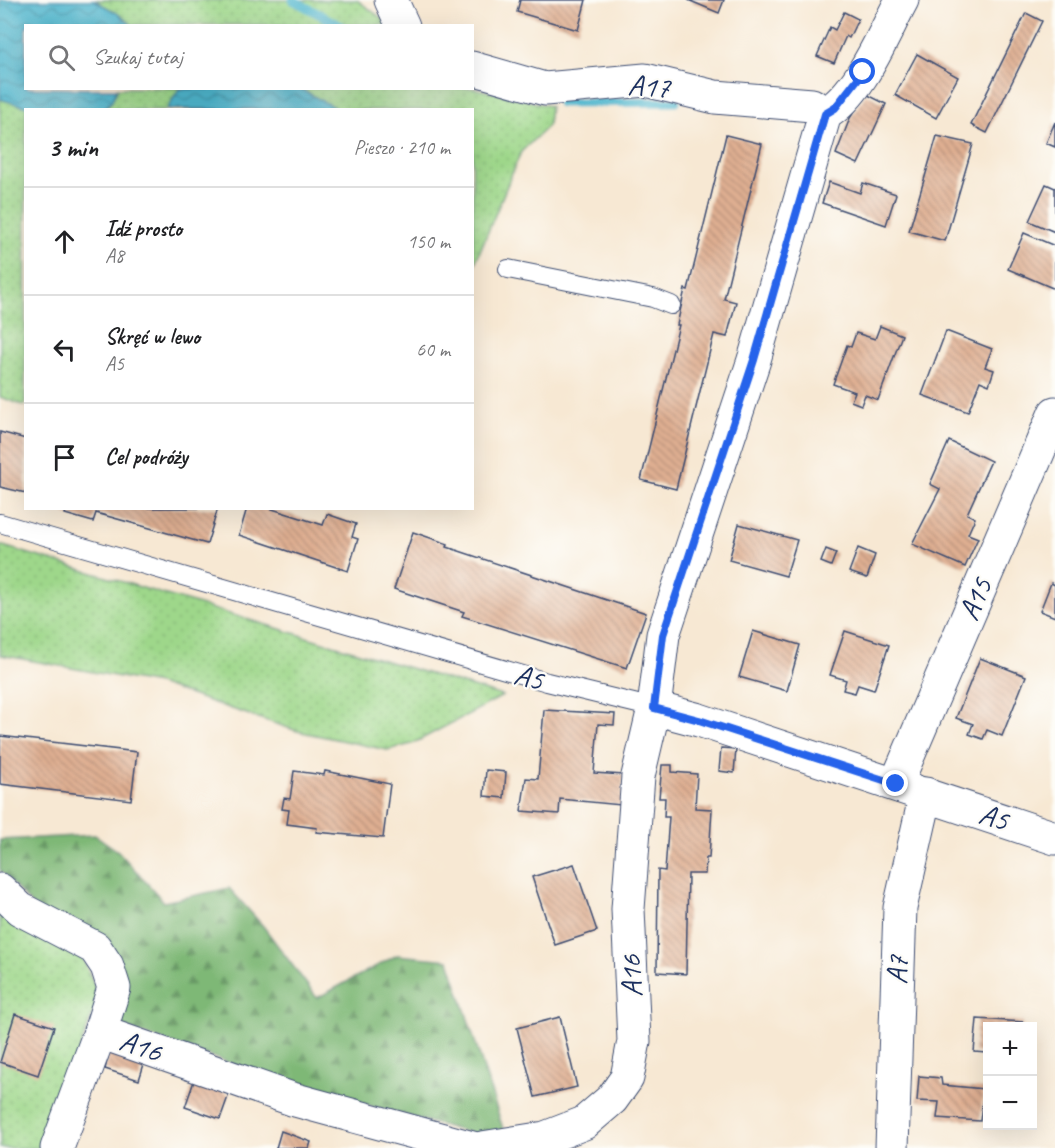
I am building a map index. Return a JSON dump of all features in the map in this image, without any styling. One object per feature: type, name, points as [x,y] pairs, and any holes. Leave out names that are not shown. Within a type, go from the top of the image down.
[{"type":"street","points":[[391,0],[403,24]]},
{"type":"street","points":[[820,110],[835,108],[863,72],[902,0]]},
{"type":"street","name":"A17","points":[[474,69],[545,89],[645,80],[715,97],[820,110]]},
{"type":"street","name":"A16","points":[[482,1148],[545,1138],[584,1123],[612,1099],[627,1078],[634,1041],[628,909],[638,776],[654,708],[663,635],[754,360],[820,110]]},
{"type":"street","name":"A15","points":[[896,784],[1055,413]]},
{"type":"street","name":"A5","points":[[654,708],[699,720],[1055,838]]},
{"type":"street","name":"A7","points":[[892,1148],[900,908],[926,795]]},
{"type":"street","points":[[0,890],[20,909],[94,948],[107,966],[114,988],[100,1032]]},
{"type":"street","name":"A16","points":[[57,1148],[100,1032],[292,1099],[472,1148]]},
{"type":"lane","points":[[508,270],[653,298],[671,305]]},
{"type":"lane","name":"A5","points":[[0,523],[547,682],[654,708]]},
{"type":"green space","points":[[94,0],[357,0],[390,24],[131,24]]},
{"type":"green space","points":[[474,88],[550,106],[548,126],[521,152],[474,266],[474,108],[105,108],[112,101],[116,90]]},
{"type":"green space","points":[[0,99],[32,108],[24,108],[24,406],[0,397]]},
{"type":"green space","points":[[0,545],[503,696],[412,744],[387,750],[297,731],[158,684],[0,655]]},
{"type":"green space","points":[[95,835],[118,851],[164,902],[229,888],[263,926],[317,998],[397,955],[449,960],[505,1135],[473,1134],[298,1086],[117,1025],[126,982],[31,904],[0,870],[0,840]]},
{"type":"green space","points":[[0,904],[82,957],[99,996],[44,1148],[0,1148]]},
{"type":"water","points":[[0,0],[94,0],[131,24],[24,24],[24,90],[117,90],[112,101],[104,108],[32,108],[0,99]]},
{"type":"water","points":[[178,90],[303,90],[335,108],[168,108]]},
{"type":"building","points":[[520,0],[586,0],[578,30],[517,12]]},
{"type":"building","points":[[688,0],[724,0],[719,13]]},
{"type":"building","points":[[844,12],[858,19],[849,38],[846,36],[834,63],[817,56],[830,27],[835,30]]},
{"type":"building","points":[[1026,13],[1042,21],[987,133],[971,125]]},
{"type":"building","points":[[917,54],[958,77],[936,118],[895,95]]},
{"type":"building","points":[[866,94],[886,104],[858,164],[836,154],[850,118]]},
{"type":"building","points":[[1055,122],[1055,147],[1046,143]]},
{"type":"building","points":[[726,135],[762,144],[724,299],[736,302],[727,337],[714,334],[676,489],[641,480],[679,325],[677,325],[685,289],[688,290]]},
{"type":"building","points":[[937,136],[973,144],[945,241],[909,231]]},
{"type":"building","points":[[829,182],[860,193],[863,183],[896,194],[886,225],[822,203]]},
{"type":"building","points":[[1046,184],[1055,188],[1055,232],[1029,221]]},
{"type":"building","points":[[1024,233],[1055,246],[1055,289],[1008,269]]},
{"type":"building","points":[[880,326],[902,335],[878,400],[865,395],[861,405],[851,401],[855,392],[833,384],[847,345],[851,347],[856,333],[875,339]]},
{"type":"building","points":[[946,331],[992,349],[985,367],[994,370],[989,385],[980,381],[968,412],[922,395]]},
{"type":"building","points":[[0,432],[24,438],[24,493],[0,487]]},
{"type":"building","points":[[949,441],[991,461],[967,514],[975,518],[968,534],[978,538],[965,567],[912,544],[940,489],[930,484]]},
{"type":"building","points":[[66,510],[217,510],[207,544],[96,513],[93,522],[65,514]]},
{"type":"building","points":[[246,510],[275,510],[323,525],[327,514],[356,524],[352,537],[358,539],[348,571],[239,535]]},
{"type":"building","points":[[739,524],[797,540],[786,576],[729,560]]},
{"type":"building","points":[[413,532],[448,544],[447,547],[646,613],[627,668],[462,616],[464,612],[394,589]]},
{"type":"building","points":[[858,548],[875,555],[867,578],[849,572]]},
{"type":"building","points":[[826,549],[836,553],[831,566],[821,562]]},
{"type":"building","points":[[1051,583],[1055,585],[1055,617],[1040,611]]},
{"type":"building","points":[[753,631],[800,645],[787,691],[739,677]]},
{"type":"building","points":[[845,631],[889,645],[874,690],[858,685],[855,693],[843,690],[846,680],[830,675]]},
{"type":"building","points":[[980,658],[1026,676],[1002,736],[987,730],[983,739],[969,734],[973,724],[956,718]]},
{"type":"building","points":[[544,710],[615,714],[614,725],[598,724],[594,773],[624,775],[621,805],[560,799],[559,814],[521,811],[526,778],[538,779]]},
{"type":"building","points":[[0,736],[137,752],[131,800],[0,784]]},
{"type":"building","points":[[721,748],[736,749],[734,773],[719,771]]},
{"type":"building","points":[[662,765],[672,765],[672,772],[697,774],[695,808],[712,809],[709,858],[706,858],[705,874],[688,874],[686,974],[657,972],[658,870],[665,871],[669,817],[664,817],[665,798],[659,798]]},
{"type":"building","points":[[486,770],[506,772],[504,798],[484,796]]},
{"type":"building","points":[[294,771],[324,775],[325,771],[390,784],[383,838],[316,832],[317,828],[287,824],[289,810],[282,809],[284,798],[290,799]]},
{"type":"building","points":[[574,864],[597,931],[555,945],[532,877]]},
{"type":"building","points":[[15,1014],[54,1027],[38,1075],[0,1062]]},
{"type":"building","points":[[560,1017],[577,1087],[535,1097],[517,1028]]},
{"type":"building","points":[[977,1019],[1023,1022],[983,1022],[983,1053],[974,1052]]},
{"type":"building","points":[[110,1050],[145,1061],[139,1080],[105,1069]]},
{"type":"building","points":[[919,1076],[941,1078],[942,1085],[983,1089],[980,1121],[937,1118],[939,1102],[917,1101]]},
{"type":"building","points":[[194,1081],[229,1094],[220,1119],[185,1107]]},
{"type":"building","points":[[281,1131],[311,1142],[309,1148],[276,1148]]},
{"type":"waterway","points":[[293,0],[337,24]]},
{"type":"waterway","points":[[561,103],[676,102]]},
{"type":"route","points":[[863,72],[835,108],[825,114],[754,360],[663,635],[654,708],[699,720],[896,784]]}]
